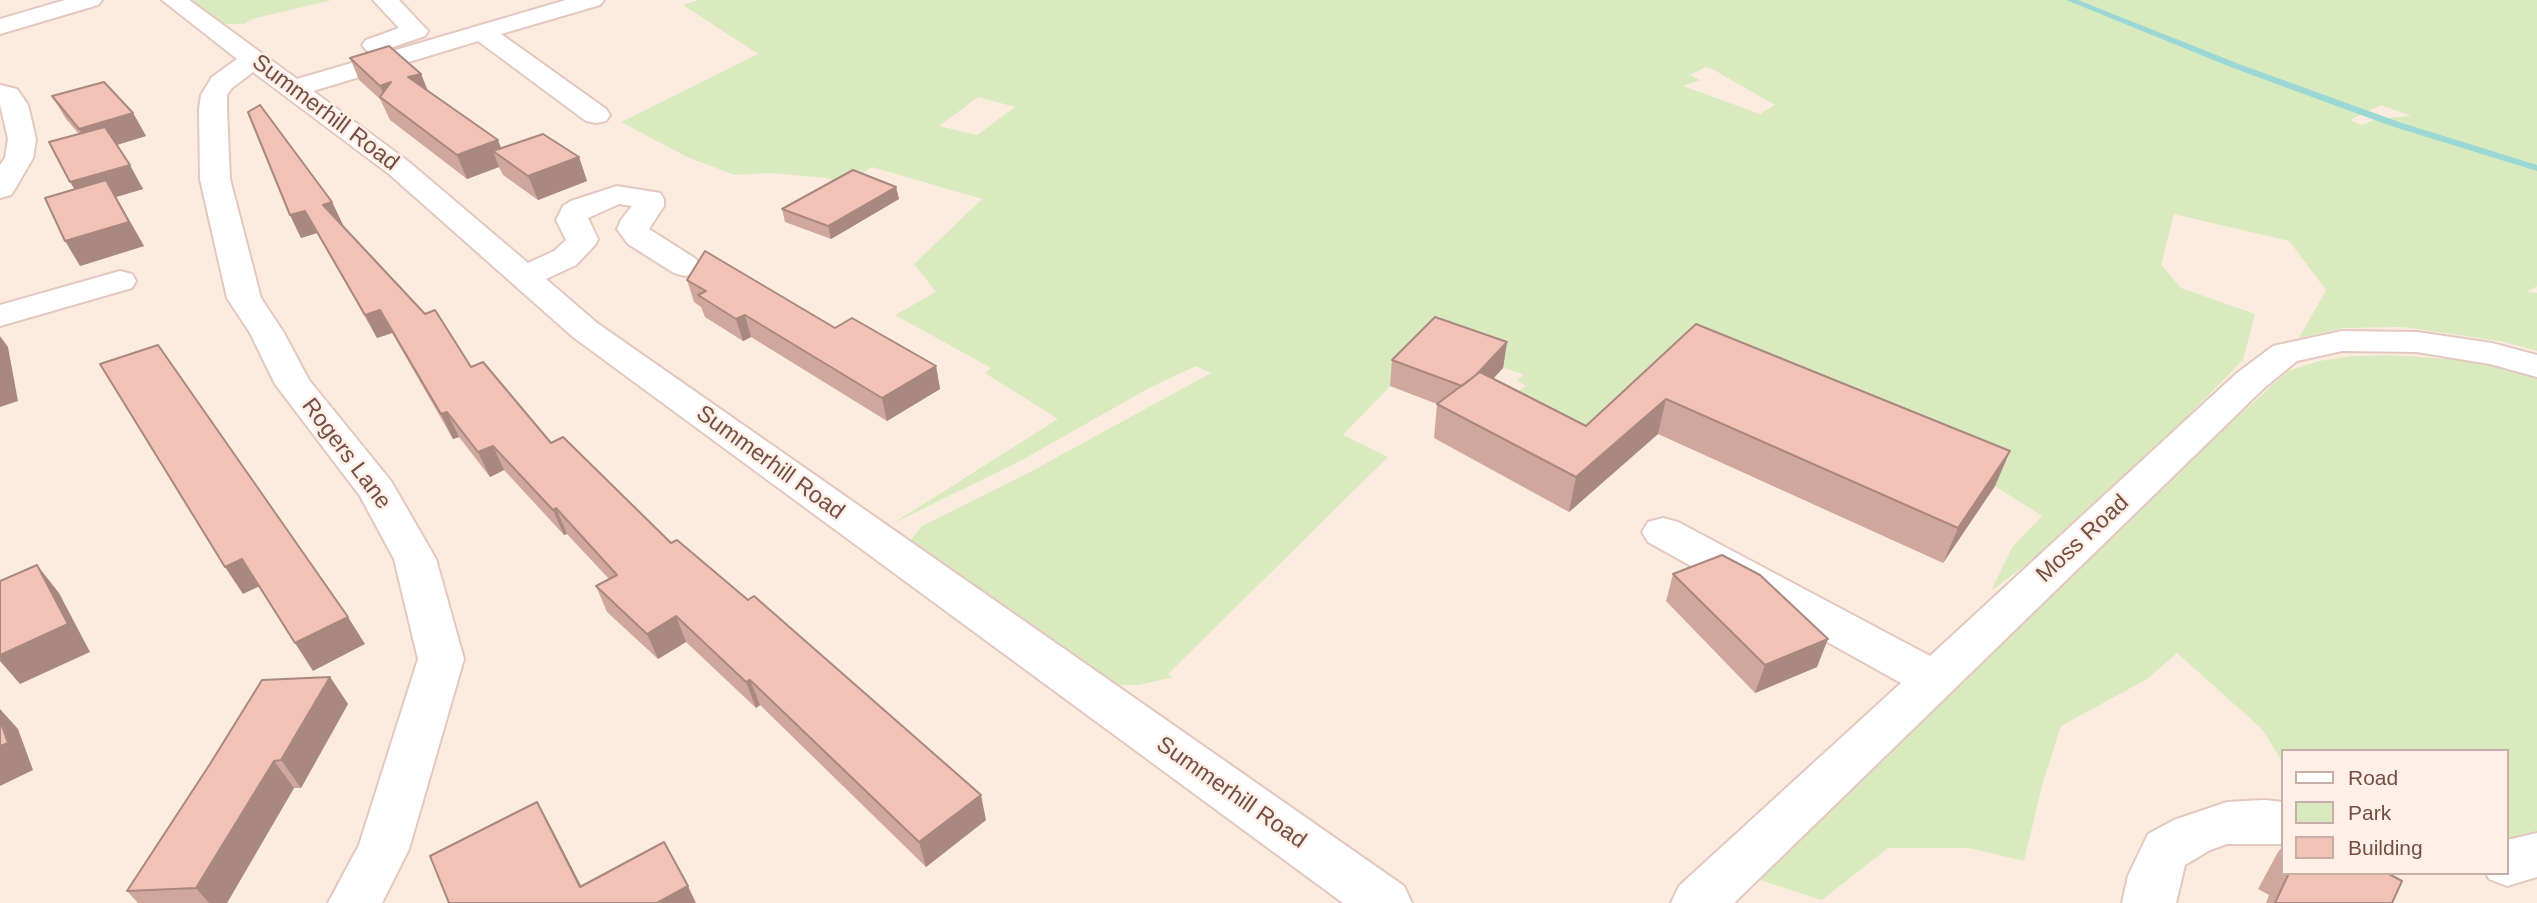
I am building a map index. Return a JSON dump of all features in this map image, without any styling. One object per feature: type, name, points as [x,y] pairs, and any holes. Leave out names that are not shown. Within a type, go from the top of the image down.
[{"type":"street","points":[[0,27],[90,0]]},
{"type":"street","name":"Summerhill Road","points":[[174,0],[254,59],[308,84],[399,168],[585,330],[1385,903]]},
{"type":"street","points":[[308,84],[359,44],[416,31],[384,0]]},
{"type":"street","points":[[308,84],[592,0]]},
{"type":"street","points":[[482,32],[596,115]]},
{"type":"street","name":"Rogers Lane","points":[[254,59],[221,83],[214,95],[213,108],[215,178],[244,298],[267,333],[293,384],[377,490],[415,559],[441,659],[383,849],[355,903]]},
{"type":"street","points":[[0,93],[7,95],[14,105],[22,139],[19,158],[0,189]]},
{"type":"street","points":[[524,277],[565,258],[579,245],[582,240],[570,220],[574,213],[592,203],[617,195],[649,199],[649,206],[633,225],[633,229],[639,237],[685,266]]},
{"type":"street","points":[[0,316],[120,281]]},
{"type":"street","name":"Moss Road","points":[[1698,903],[2250,381],[2285,353],[2342,341],[2417,342],[2492,354],[2537,366]]},
{"type":"street","points":[[1663,531],[1934,679]]},
{"type":"street","points":[[2149,903],[2154,876],[2166,850],[2192,835],[2227,823],[2282,823]]},
{"type":"street","points":[[2509,862],[2537,855]]},
{"type":"green space","points":[[187,0],[332,0],[252,19],[244,24],[221,24]]},
{"type":"green space","points":[[699,0],[2537,0],[2537,286],[2527,292],[2537,293],[2537,351],[2500,341],[2403,327],[2344,328],[2299,338],[2326,290],[2289,241],[2174,214],[2161,265],[2181,288],[2255,314],[2243,360],[2084,522],[1991,591],[2013,546],[2042,516],[1995,486],[1688,358],[1591,436],[1510,396],[1526,386],[1517,380],[1524,375],[1433,342],[1343,435],[1388,457],[1168,674],[1173,677],[1139,685],[1107,685],[907,545],[922,526],[1030,472],[1211,373],[1196,366],[1151,387],[1022,460],[892,524],[1058,419],[985,373],[991,368],[895,315],[936,292],[914,264],[982,199],[872,167],[844,184],[827,178],[770,173],[735,175],[687,157],[621,122],[758,54],[683,5]],"holes":[[[1706,67],[1714,70],[1775,105],[1760,114],[1683,86],[1700,80],[1690,75]],[[978,97],[1015,107],[977,135],[939,126]],[[2381,105],[2411,116],[2376,119],[2362,125],[2350,120]]]},
{"type":"green space","points":[[2393,355],[2460,360],[2537,375],[2537,839],[2509,844],[2509,749],[2282,749],[2282,761],[2262,729],[2177,653],[2147,679],[2061,726],[2043,782],[2024,861],[1969,848],[1888,848],[1822,900],[1754,878],[2125,519],[2288,371],[2319,361],[2352,356]]},
{"type":"building","points":[[389,46],[421,74],[408,77],[498,140],[457,155],[380,97],[391,82],[380,86],[350,58]]},
{"type":"building","points":[[104,82],[133,113],[79,129],[52,96]]},
{"type":"building","points":[[260,105],[332,202],[323,205],[425,314],[435,310],[471,367],[483,362],[551,443],[563,437],[671,543],[677,540],[748,600],[754,596],[981,795],[919,842],[750,680],[746,682],[676,616],[647,634],[596,586],[617,575],[556,508],[553,510],[493,446],[478,452],[447,412],[441,414],[380,310],[365,315],[305,211],[290,215],[248,112]]},
{"type":"building","points":[[105,127],[130,165],[70,182],[49,142]]},
{"type":"building","points":[[543,134],[579,157],[528,176],[493,151]]},
{"type":"building","points":[[853,170],[896,187],[828,226],[782,209]]},
{"type":"building","points":[[106,180],[129,222],[65,241],[45,198]]},
{"type":"building","points":[[705,251],[835,328],[852,318],[936,366],[882,398],[745,315],[736,319],[698,295],[706,291],[687,280]]},
{"type":"building","points":[[1435,317],[1507,342],[1462,386],[1392,360]]},
{"type":"building","points":[[1696,324],[2010,451],[1958,528],[1666,399],[1576,477],[1437,404],[1480,372],[1586,426]]},
{"type":"building","points":[[158,345],[348,617],[295,643],[242,559],[225,567],[100,364]]},
{"type":"building","points":[[1722,555],[1760,575],[1828,639],[1765,665],[1673,574]]},
{"type":"building","points":[[37,565],[68,624],[0,655],[0,581]]},
{"type":"building","points":[[330,677],[281,760],[274,761],[196,888],[127,891],[262,680]]},
{"type":"building","points":[[0,720],[8,743],[0,746]]},
{"type":"building","points":[[537,802],[580,887],[664,842],[688,886],[657,903],[449,903],[430,856]]},
{"type":"building","points":[[2288,875],[2391,875],[2402,881],[2392,903],[2275,903]]},
{"type":"waterway","points":[[2070,0],[2236,66],[2395,124],[2537,168]]}]
